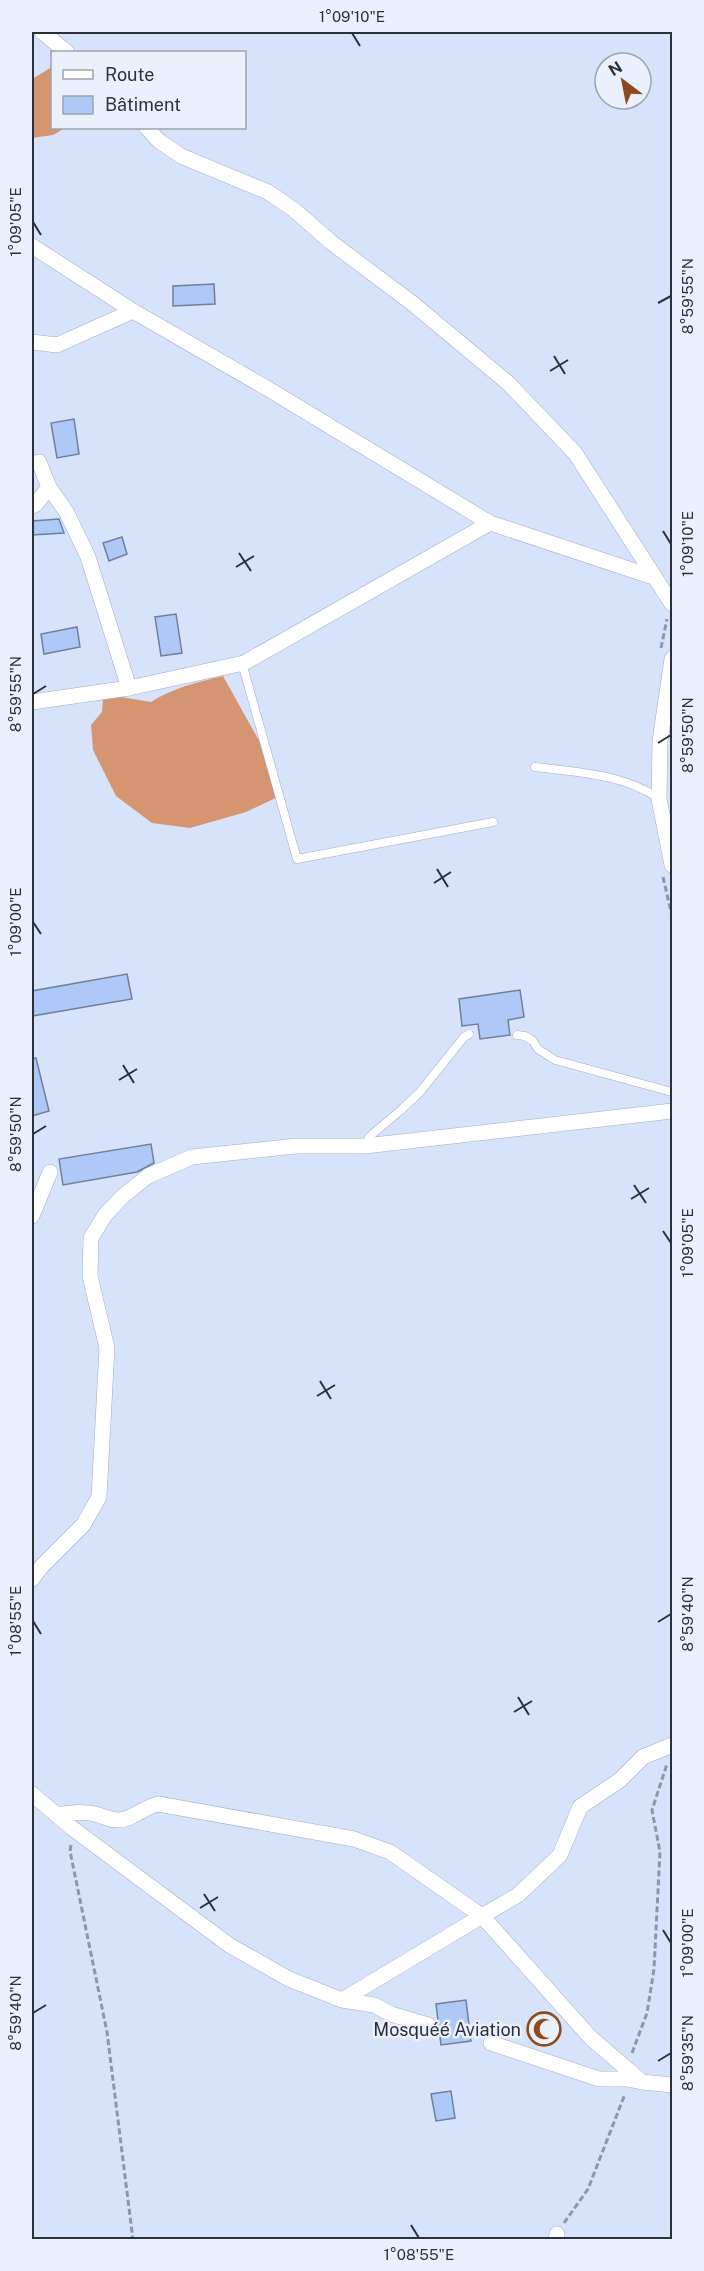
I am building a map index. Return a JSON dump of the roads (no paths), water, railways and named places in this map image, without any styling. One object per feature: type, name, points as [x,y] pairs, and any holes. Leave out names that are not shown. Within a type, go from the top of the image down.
[{"type":"street","points":[[42,32],[66,51]]},
{"type":"street","points":[[148,129],[159,141],[181,156],[268,192],[293,208],[332,243],[412,303],[508,383],[575,453],[672,604]]},
{"type":"street","points":[[32,246],[133,311],[270,390],[490,523],[653,577]]},
{"type":"street","points":[[32,342],[57,345],[133,311]]},
{"type":"street","points":[[39,462],[49,488],[67,513],[88,557],[129,688]]},
{"type":"street","points":[[32,506],[49,488]]},
{"type":"street","points":[[32,702],[129,688],[242,663],[490,523]]},
{"type":"street","points":[[672,659],[660,741],[659,799],[672,865]]},
{"type":"street","points":[[32,1579],[83,1525],[99,1497],[107,1347],[90,1276],[91,1238],[105,1215],[123,1196],[148,1176],[192,1156],[296,1146],[365,1146],[672,1111]]},
{"type":"street","points":[[32,1216],[50,1172]]},
{"type":"street","points":[[342,2000],[519,1895],[560,1855],[580,1807],[620,1780],[643,1757],[670,1753]]},
{"type":"street","points":[[32,1794],[72,1828],[229,1945],[289,1978],[342,2000],[374,2005],[391,2014],[428,2025]]},
{"type":"street","points":[[57,1815],[81,1812],[121,1820],[146,1807],[158,1804],[354,1839],[390,1852],[482,1916],[590,2037],[632,2076]]},
{"type":"street","points":[[491,2043],[599,2079],[632,2076],[672,2085]]},
{"type":"lane","points":[[242,663],[297,859],[493,822]]},
{"type":"lane","points":[[535,767],[600,776],[648,791],[659,799]]},
{"type":"lane","points":[[365,1146],[369,1137],[420,1092],[464,1037],[469,1034]]},
{"type":"lane","points":[[517,1035],[525,1035],[538,1049],[555,1060],[672,1092]]},
{"type":"place","name":"Mosquéé Aviation","points":[[544,2029]]}]
